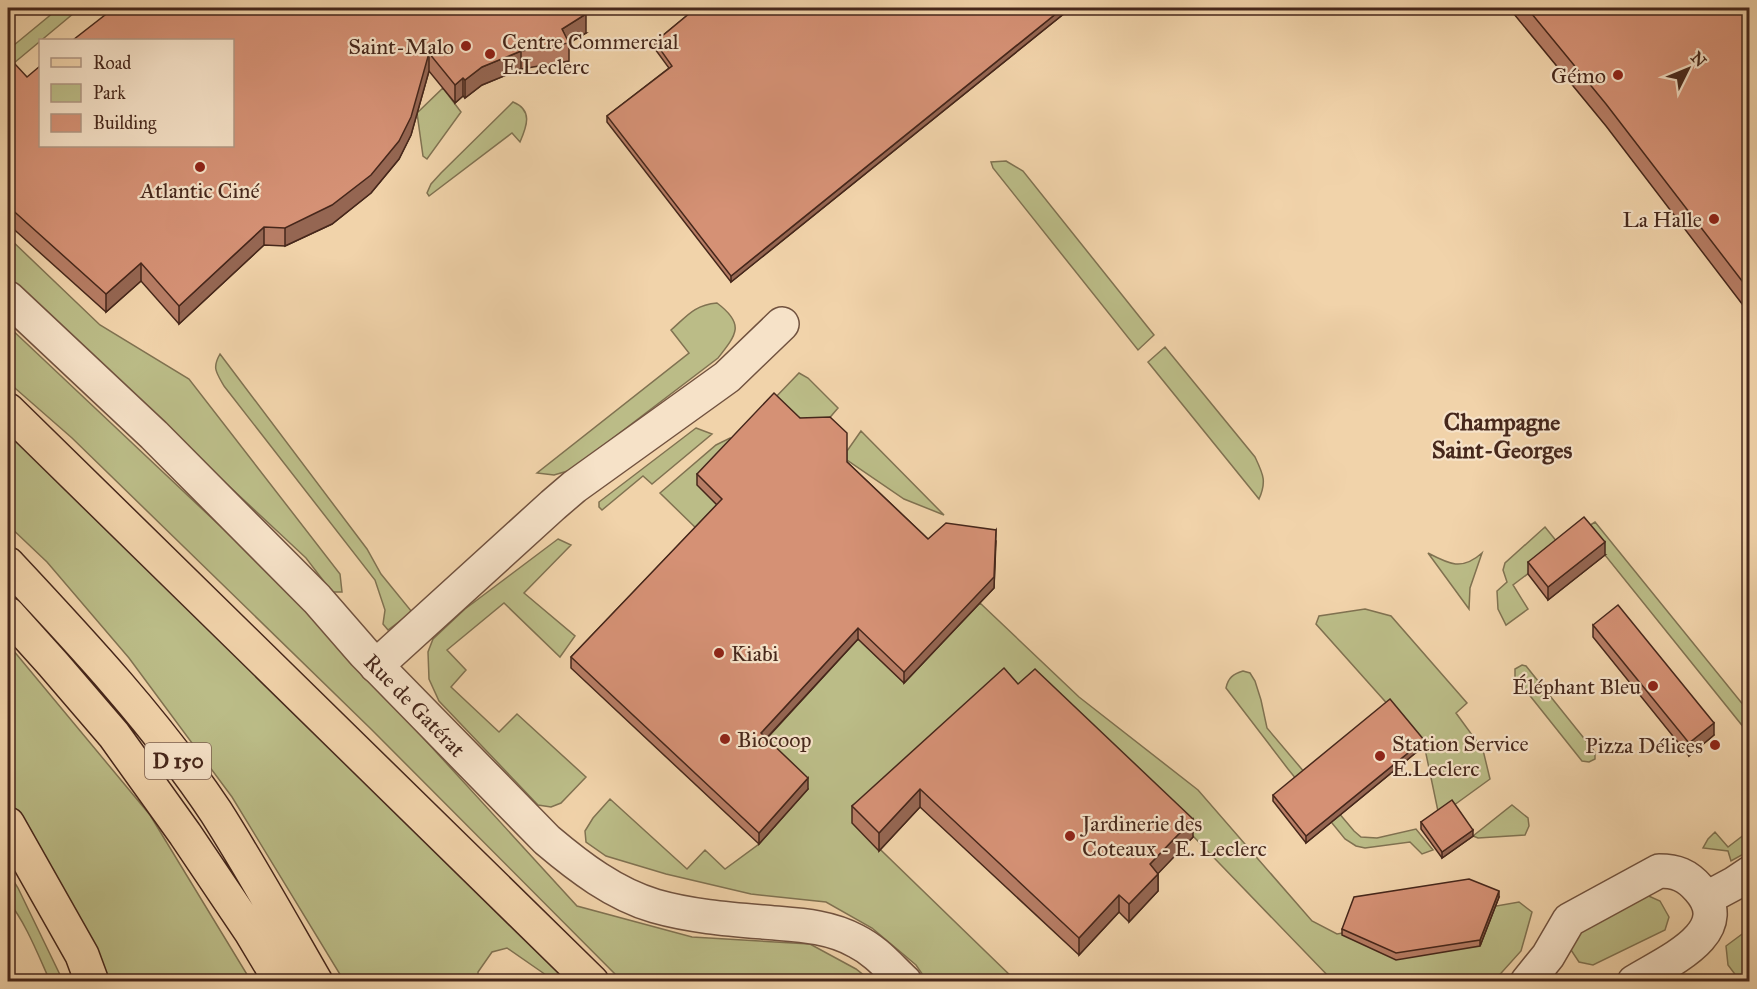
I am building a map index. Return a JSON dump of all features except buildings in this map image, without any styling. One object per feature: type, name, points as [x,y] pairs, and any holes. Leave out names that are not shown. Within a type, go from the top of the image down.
[{"type":"main road","points":[[8,410],[592,981]]},
{"type":"main road","name":"D 150","points":[[8,564],[74,635],[135,706],[177,760],[215,812],[316,981]]},
{"type":"main road","name":"D 150","points":[[8,614],[114,735],[185,834],[281,981]]},
{"type":"main road","points":[[8,825],[82,955],[92,981]]},
{"type":"street","name":"Rue de Gatérat","points":[[8,298],[162,443],[317,599],[376,666],[547,840],[577,865],[615,889],[654,906],[705,917],[804,925],[832,930],[878,954],[900,979]]},
{"type":"street","points":[[376,666],[574,487],[727,377],[782,324]]},
{"type":"street","points":[[1527,981],[1555,969],[1569,920],[1659,871],[1673,871],[1692,882],[1707,898],[1710,916],[1707,929],[1700,939],[1685,952],[1635,981]]},
{"type":"street","points":[[1707,898],[1749,873]]},
{"type":"green space","points":[[59,8],[80,8],[43,39],[39,39],[39,42],[8,68],[8,50]]},
{"type":"green space","points":[[443,88],[461,112],[427,159],[423,156],[417,113]]},
{"type":"green space","points":[[513,102],[524,109],[527,119],[520,142],[512,133],[429,196],[427,193],[431,184]]},
{"type":"green space","points":[[1006,161],[1023,171],[1154,335],[1138,350],[993,168],[991,162]]},
{"type":"green space","points":[[8,237],[100,325],[189,379],[340,574],[342,592],[332,592],[306,558],[8,280]]},
{"type":"green space","points":[[717,303],[726,310],[735,323],[733,336],[718,358],[571,470],[554,475],[537,473],[689,353],[671,330],[702,306]]},
{"type":"green space","points":[[8,326],[287,589],[577,906],[692,937],[810,944],[856,969],[871,981],[622,981],[371,729],[72,438],[8,382]]},
{"type":"green space","points":[[1165,347],[1255,457],[1263,478],[1259,499],[1148,362]]},
{"type":"green space","points":[[220,354],[367,549],[381,574],[412,612],[388,630],[383,624],[385,610],[375,580],[224,386],[216,370]]},
{"type":"green space","points":[[799,373],[808,378],[838,408],[820,429],[771,402]]},
{"type":"green space","points":[[8,425],[576,981],[553,981],[507,948],[492,952],[478,972],[478,981],[344,981],[232,797],[129,658],[47,562],[8,525]]},
{"type":"green space","points":[[696,428],[712,434],[652,484],[643,476],[602,510],[599,507],[599,502]]},
{"type":"green space","points":[[861,431],[944,515],[904,499],[847,460],[847,451]]},
{"type":"green space","points":[[730,438],[739,441],[722,510],[701,533],[660,493],[716,445]]},
{"type":"green space","points":[[1595,522],[1749,712],[1749,734],[1584,529]]},
{"type":"green space","points":[[1545,527],[1562,548],[1513,585],[1528,609],[1506,625],[1498,609],[1497,591],[1507,582],[1503,570],[1505,563]]},
{"type":"green space","points":[[558,539],[571,545],[524,593],[575,636],[560,657],[504,603],[447,650],[466,670],[451,687],[499,732],[517,714],[586,777],[561,803],[551,807],[538,805],[439,701],[429,679],[428,652],[433,639],[465,609]]},
{"type":"green space","points":[[1428,553],[1449,563],[1462,564],[1475,559],[1482,553],[1470,588],[1469,609]]},
{"type":"green space","points":[[980,603],[1079,697],[1198,790],[1312,921],[1337,934],[1519,902],[1532,912],[1521,951],[1494,981],[1333,981],[1193,836],[1035,687],[853,823],[1016,981],[927,981],[916,965],[872,928],[826,902],[751,894],[666,874],[606,856],[586,842],[585,831],[610,799],[687,869],[705,850],[725,869],[759,844],[761,745],[858,639],[904,683]]},
{"type":"green space","points":[[1365,609],[1391,616],[1467,703],[1456,713],[1483,750],[1490,779],[1439,816],[1425,749],[1316,624],[1319,616]]},
{"type":"green space","points":[[8,644],[150,815],[251,981],[103,981],[65,892],[8,800]]},
{"type":"green space","points":[[1522,665],[1526,666],[1595,752],[1595,759],[1589,762],[1582,761],[1515,677],[1515,669]]},
{"type":"green space","points":[[1243,671],[1250,673],[1255,681],[1267,728],[1354,831],[1361,837],[1377,838],[1416,829],[1433,850],[1422,854],[1410,842],[1365,848],[1356,846],[1345,839],[1226,688],[1232,677]]},
{"type":"green space","points":[[1512,805],[1528,818],[1529,826],[1525,835],[1478,838],[1473,836]]},
{"type":"green space","points":[[1749,831],[1749,851],[1731,861],[1728,851],[1703,848],[1715,832],[1728,847]]},
{"type":"green space","points":[[8,872],[63,981],[50,981],[26,929],[8,901]]},
{"type":"green space","points":[[1642,893],[1660,901],[1669,917],[1665,930],[1593,965],[1579,962],[1571,950],[1569,940]]},
{"type":"green space","points":[[1749,929],[1749,981],[1740,981],[1728,965],[1726,946]]},
{"type":"place","name":"Saint-Malo","points":[[466,46]]},
{"type":"place","name":"Centre Commercial E.Leclerc","points":[[490,54]]},
{"type":"place","name":"Gémo","points":[[1618,75]]},
{"type":"place","name":"Atlantic Ciné","points":[[200,167]]},
{"type":"place","name":"La Halle","points":[[1714,219]]},
{"type":"place","name":"Kiabi","points":[[719,653]]},
{"type":"place","name":"Éléphant Bleu","points":[[1653,686]]},
{"type":"place","name":"Biocoop","points":[[725,739]]},
{"type":"place","name":"Pizza Délices","points":[[1715,745]]},
{"type":"place","name":"Station Service E.Leclerc","points":[[1380,756]]},
{"type":"place","name":"Jardinerie des Coteaux - E. Leclerc","points":[[1070,836]]},
{"type":"district","name":"Champagne Saint-Georges","points":[[1502,436]]}]
